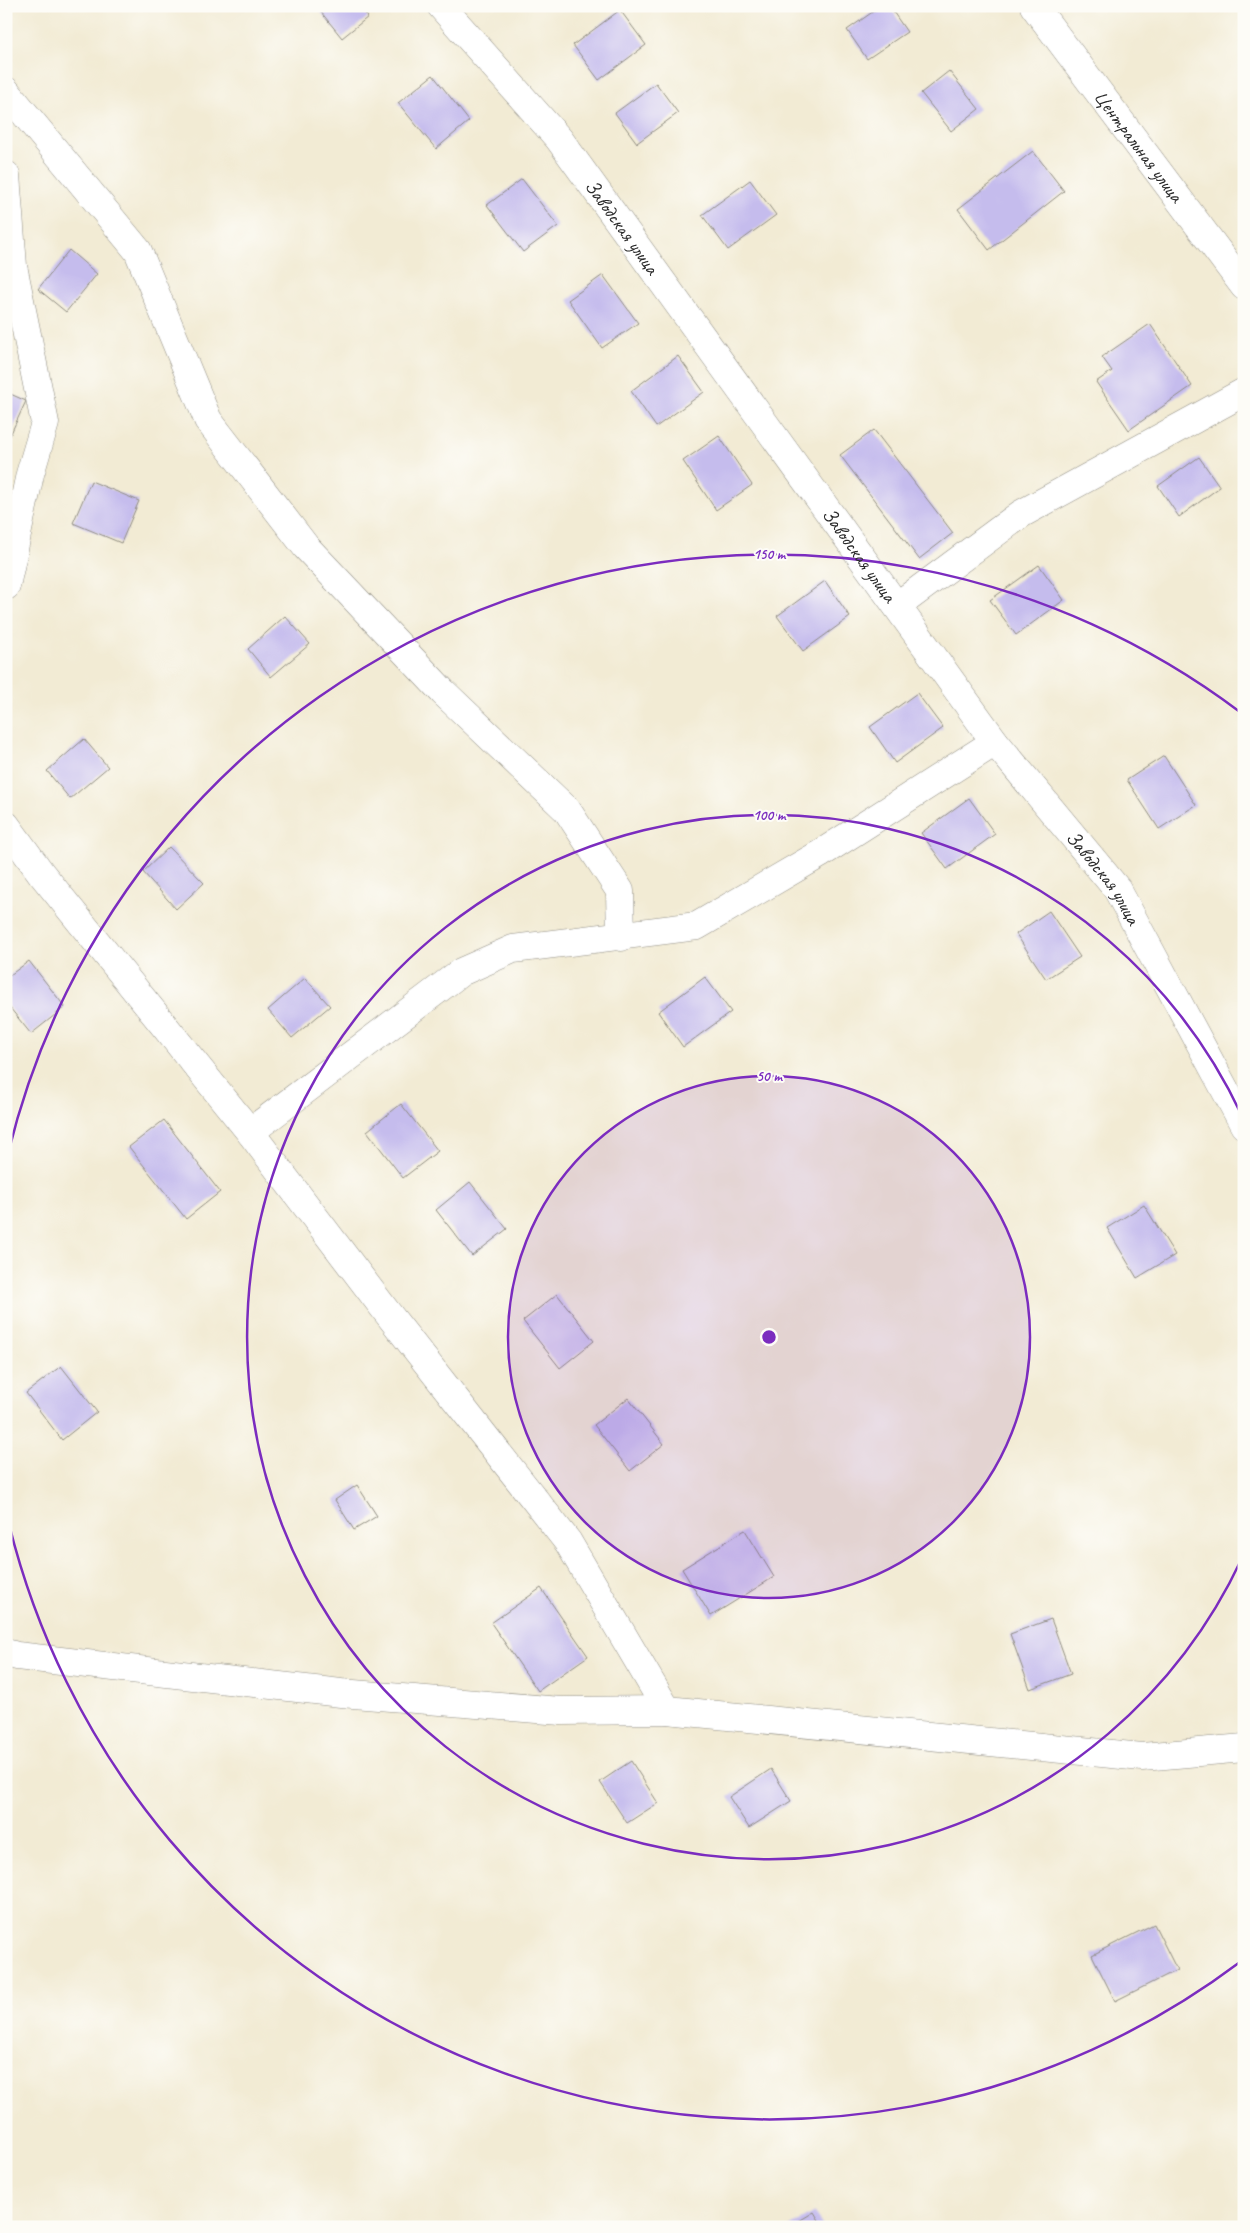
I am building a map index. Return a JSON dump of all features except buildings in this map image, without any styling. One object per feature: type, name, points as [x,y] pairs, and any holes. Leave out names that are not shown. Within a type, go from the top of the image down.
[{"type":"street","name":"Заводская улица","points":[[441,6],[558,139],[995,742],[1117,889],[1244,1125]]},
{"type":"street","name":"Центральная улица","points":[[1034,6],[1244,286]]},
{"type":"street","points":[[6,91],[138,250],[208,420],[306,547],[444,692],[567,810],[620,892],[621,937]]},
{"type":"street","points":[[6,175],[13,266],[45,423],[30,474],[6,586]]},
{"type":"street","points":[[897,606],[1021,514],[1244,392]]},
{"type":"street","points":[[250,1132],[461,972],[513,949],[697,926],[820,854],[995,742]]},
{"type":"street","points":[[6,825],[41,873],[250,1132],[386,1311],[568,1542],[667,1710]]},
{"type":"street","points":[[6,1653],[17,1656],[351,1694],[561,1711],[667,1710],[1142,1757],[1244,1748]]},
{"type":"railway","points":[[1238,6],[1244,14]]}]
